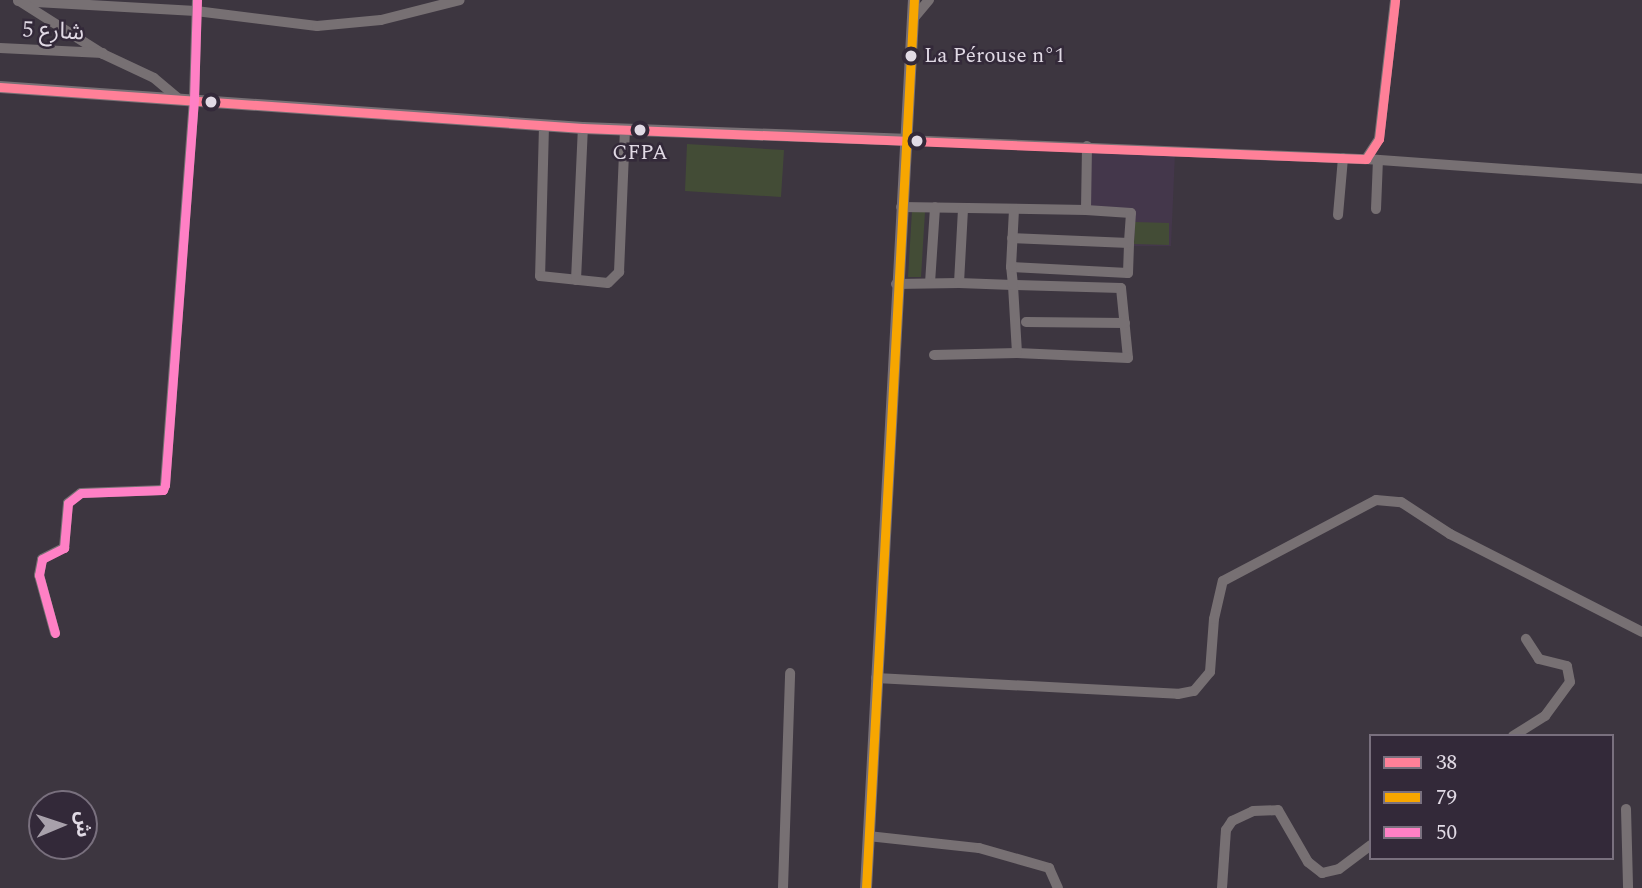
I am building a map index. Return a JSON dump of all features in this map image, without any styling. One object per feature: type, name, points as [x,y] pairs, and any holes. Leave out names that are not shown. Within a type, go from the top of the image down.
[{"type":"main road","points":[[866,888],[896,284],[914,0]]},
{"type":"main road","points":[[0,87],[544,126],[904,140]]},
{"type":"street","points":[[18,0],[196,5],[317,26],[381,20],[460,0]]},
{"type":"street","points":[[18,0],[103,54],[154,78],[179,99]]},
{"type":"street","points":[[913,19],[929,0]]},
{"type":"street","points":[[1366,159],[1379,139],[1395,0]]},
{"type":"street","points":[[55,633],[39,575],[42,559],[64,548],[68,503],[81,493],[163,490],[165,485],[194,100],[196,5]]},
{"type":"street","points":[[66,52],[84,42]]},
{"type":"street","name":"شارع 5","points":[[0,48],[103,54]]},
{"type":"street","points":[[544,126],[537,269],[541,277],[608,283],[619,272],[625,129]]},
{"type":"street","points":[[576,280],[583,128]]},
{"type":"street","points":[[904,140],[1366,159],[1642,180]]},
{"type":"street","points":[[1086,210],[1087,146]]},
{"type":"street","points":[[1338,215],[1343,158]]},
{"type":"street","points":[[1376,209],[1378,160]]},
{"type":"street","points":[[901,207],[1131,213],[1128,273],[1011,267]]},
{"type":"street","points":[[930,283],[934,207]]},
{"type":"street","points":[[959,283],[963,208]]},
{"type":"street","points":[[1014,209],[1011,267],[1017,353]]},
{"type":"street","points":[[1012,239],[1129,243]]},
{"type":"street","points":[[896,284],[959,283],[1121,288],[1128,358],[1017,353],[934,355]]},
{"type":"street","points":[[1027,322],[1125,323]]},
{"type":"street","points":[[876,678],[1178,694],[1194,691],[1210,672],[1214,619],[1223,581],[1376,500],[1401,502],[1450,534],[1642,632]]},
{"type":"street","points":[[1516,734],[1545,716],[1570,682],[1567,666],[1539,659],[1526,639]]},
{"type":"street","points":[[783,888],[790,673]]},
{"type":"street","points":[[1626,809],[1628,888]]},
{"type":"street","points":[[1223,888],[1226,830],[1233,821],[1253,811],[1278,810],[1308,862],[1322,873],[1339,869],[1369,846]]},
{"type":"street","points":[[869,836],[979,848],[1049,868],[1058,888]]},
{"type":"shaded area","points":[[1090,150],[1175,153],[1171,246],[1132,246],[1133,211],[1086,207]]},
{"type":"green space","points":[[687,144],[784,150],[781,197],[685,191]]},
{"type":"green space","points":[[912,211],[925,212],[921,277],[908,277]]},
{"type":"green space","points":[[1135,222],[1169,223],[1169,245],[1134,244]]},
{"type":"transit line","name":"50","points":[[55,633],[39,575],[42,559],[64,548],[68,503],[81,493],[163,490],[165,485],[194,100],[197,0]]},
{"type":"transit line","name":"79","points":[[866,888],[914,0]]},
{"type":"transit line","name":"38","points":[[0,87],[583,128],[1366,159],[1379,139],[1395,0]]},
{"type":"place","name":"La Pérouse n°1","points":[[911,56]]},
{"type":"place","name":"CFPA","points":[[640,130]]}]
